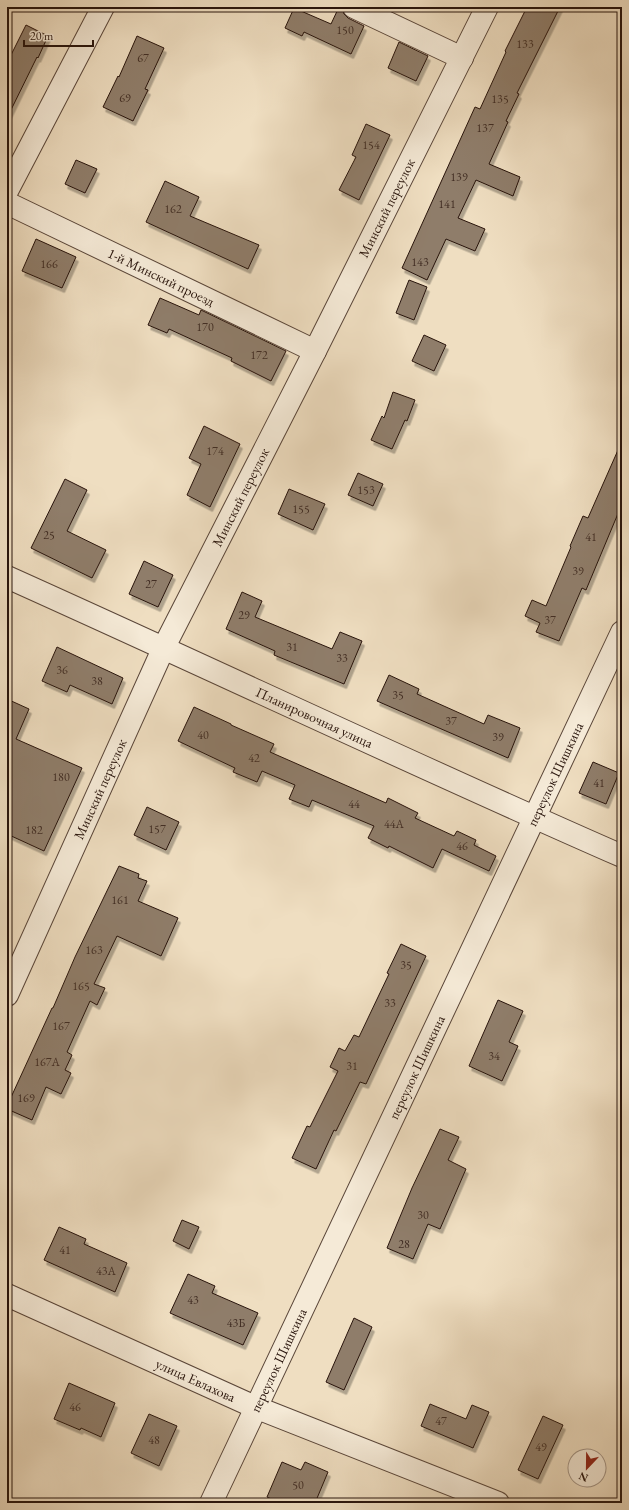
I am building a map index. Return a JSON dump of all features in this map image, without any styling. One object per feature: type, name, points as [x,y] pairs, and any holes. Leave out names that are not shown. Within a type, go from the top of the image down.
[{"type":"street","points":[[7,191],[103,7]]},
{"type":"street","points":[[354,7],[462,58]]},
{"type":"street","name":"Минский переулок","points":[[7,995],[164,647],[488,7]]},
{"type":"street","name":"1-й Минский проезд","points":[[7,203],[315,351]]},
{"type":"street","name":"Планировочная улица","points":[[7,577],[164,647],[534,818],[622,856]]},
{"type":"street","name":"переулок Шишкина","points":[[211,1503],[622,632]]},
{"type":"street","name":"улица Евлахова","points":[[7,1295],[255,1407],[498,1503]]},
{"type":"building","points":[[339,7],[342,8],[344,14],[348,18],[364,26],[351,54],[304,32],[302,36],[285,28],[294,8],[331,24]]},
{"type":"building","points":[[527,7],[560,7],[517,93],[519,94],[506,121],[508,122],[489,164],[520,177],[513,196],[476,180],[458,218],[485,229],[475,251],[446,239],[427,280],[402,268],[475,107],[480,109],[506,52],[505,51]]},
{"type":"building","points":[[26,25],[48,36],[7,118],[7,63]]},
{"type":"building","points":[[137,36],[164,48],[145,89],[148,90],[133,121],[103,107],[118,76],[119,77]]},
{"type":"building","points":[[399,42],[428,56],[416,81],[388,68]]},
{"type":"building","points":[[366,124],[390,135],[359,200],[339,190],[356,157],[352,155]]},
{"type":"building","points":[[76,160],[97,169],[85,193],[65,184]]},
{"type":"building","points":[[165,181],[199,197],[190,216],[259,245],[248,269],[146,222]]},
{"type":"building","points":[[36,239],[76,257],[62,288],[22,271]]},
{"type":"building","points":[[409,280],[427,287],[414,320],[396,313]]},
{"type":"building","points":[[160,298],[199,315],[201,310],[286,351],[271,381],[231,361],[232,358],[169,329],[167,333],[148,325]]},
{"type":"building","points":[[424,335],[446,345],[434,371],[412,361]]},
{"type":"building","points":[[393,392],[415,400],[407,421],[405,420],[392,449],[371,440],[382,416],[384,418]]},
{"type":"building","points":[[204,426],[240,444],[210,507],[187,495],[201,464],[189,458]]},
{"type":"building","points":[[622,441],[622,504],[586,590],[582,588],[559,641],[536,632],[540,623],[525,616],[532,600],[546,606],[583,516],[588,518]]},
{"type":"building","points":[[358,473],[383,484],[373,506],[348,495]]},
{"type":"building","points":[[65,479],[87,490],[67,531],[106,550],[92,578],[31,548]]},
{"type":"building","points":[[289,489],[325,504],[313,530],[278,514]]},
{"type":"building","points":[[144,561],[173,575],[158,607],[129,594]]},
{"type":"building","points":[[242,592],[262,601],[255,617],[332,649],[340,632],[362,641],[344,684],[274,655],[275,651],[226,629]]},
{"type":"building","points":[[57,647],[123,678],[112,704],[70,685],[67,692],[42,681]]},
{"type":"building","points":[[389,675],[419,689],[417,694],[484,724],[488,715],[520,728],[508,758],[377,701]]},
{"type":"building","points":[[7,699],[29,709],[16,739],[82,768],[44,851],[7,834]]},
{"type":"building","points":[[194,707],[274,744],[270,752],[386,803],[388,798],[418,813],[415,818],[454,836],[457,831],[476,840],[474,845],[496,856],[489,871],[442,849],[433,868],[389,846],[388,848],[368,838],[374,826],[312,800],[309,807],[289,799],[295,785],[262,771],[257,782],[233,772],[235,768],[178,741]]},
{"type":"building","points":[[593,762],[619,773],[606,804],[579,793]]},
{"type":"building","points":[[147,807],[179,822],[166,850],[134,835]]},
{"type":"building","points":[[119,866],[139,874],[138,878],[147,881],[138,901],[178,918],[161,956],[117,936],[94,984],[105,988],[97,1005],[90,1001],[67,1052],[72,1055],[65,1070],[71,1073],[61,1094],[46,1087],[32,1120],[7,1109],[7,1106],[75,957]]},
{"type":"building","points":[[401,944],[426,956],[366,1084],[360,1082],[336,1131],[334,1130],[316,1169],[292,1158],[307,1126],[310,1127],[338,1071],[330,1067],[339,1048],[345,1051],[354,1035],[359,1037],[389,974],[387,973]]},
{"type":"building","points":[[498,1000],[523,1011],[509,1042],[518,1046],[502,1081],[469,1066]]},
{"type":"building","points":[[440,1129],[459,1137],[448,1160],[466,1169],[440,1229],[428,1224],[413,1259],[387,1248],[412,1188]]},
{"type":"building","points":[[182,1220],[199,1227],[189,1249],[173,1241]]},
{"type":"building","points":[[59,1227],[86,1239],[84,1244],[127,1263],[115,1292],[44,1260]]},
{"type":"building","points":[[188,1274],[215,1286],[212,1293],[258,1313],[243,1345],[170,1313]]},
{"type":"building","points":[[354,1318],[372,1327],[344,1390],[326,1382]]},
{"type":"building","points":[[69,1383],[115,1403],[101,1437],[81,1428],[80,1430],[54,1419]]},
{"type":"building","points":[[430,1404],[466,1419],[472,1405],[489,1412],[473,1448],[421,1426]]},
{"type":"building","points":[[149,1414],[177,1426],[159,1466],[131,1453]]},
{"type":"building","points":[[543,1416],[563,1425],[538,1479],[518,1470]]},
{"type":"building","points":[[282,1462],[301,1470],[305,1462],[328,1472],[315,1503],[280,1503],[267,1497]]}]
